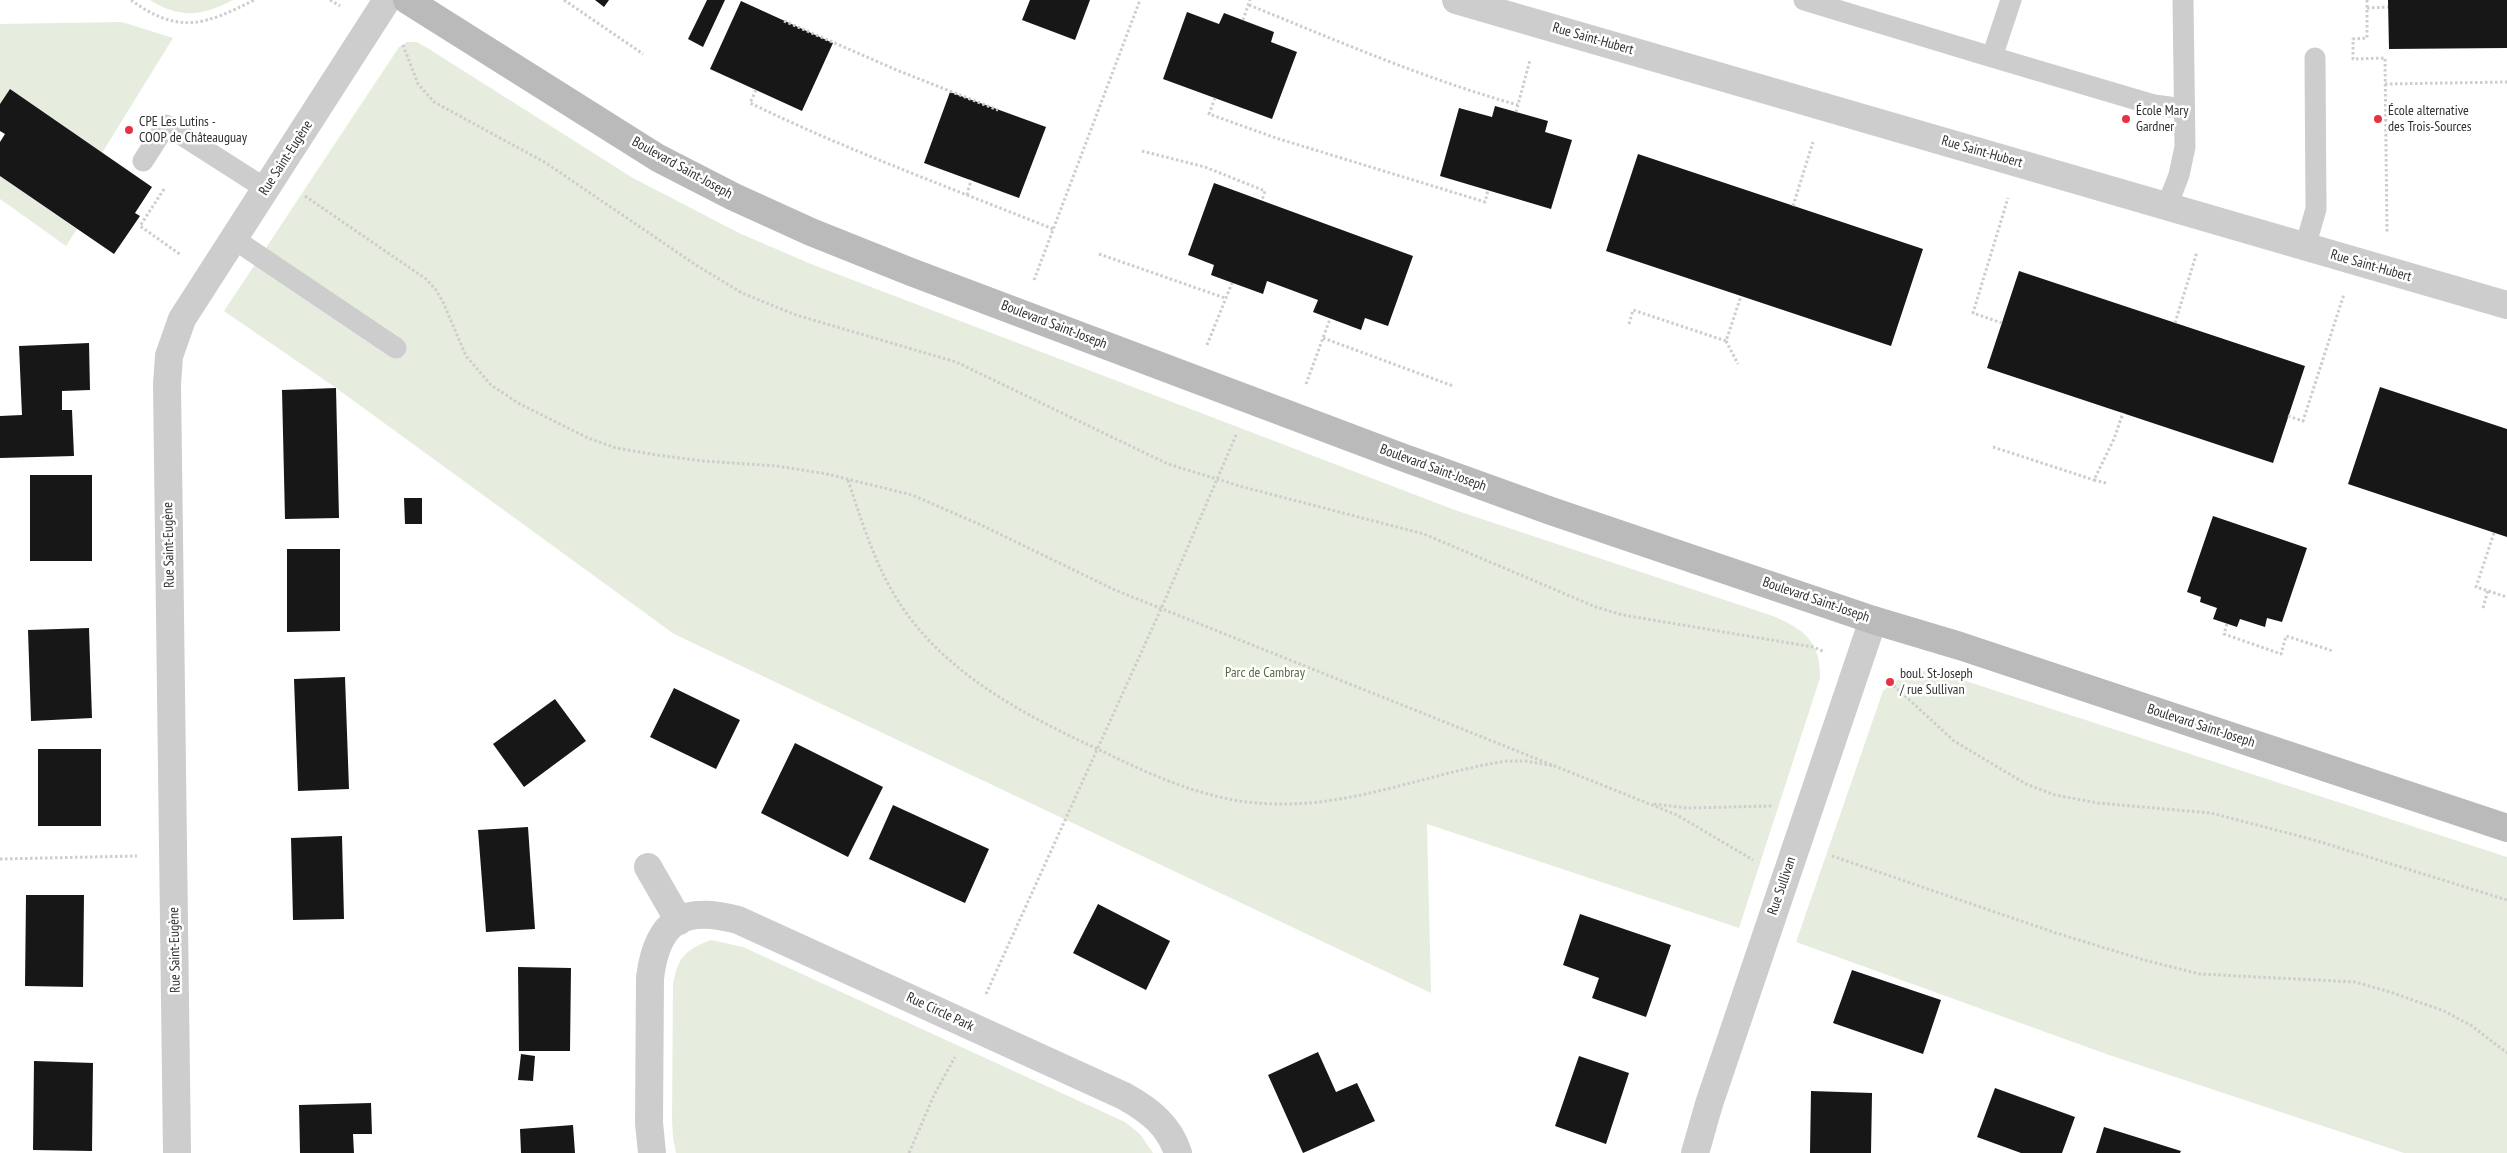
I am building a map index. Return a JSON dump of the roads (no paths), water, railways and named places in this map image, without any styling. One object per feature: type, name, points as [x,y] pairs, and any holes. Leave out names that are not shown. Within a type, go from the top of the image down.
[{"type":"street","name":"Rue Saint-Eugène","points":[[177,1153],[167,371],[175,334],[182,319],[387,0]]},
{"type":"street","name":"Boulevard Saint-Joseph","points":[[407,0],[658,158],[734,197],[812,232],[911,272],[1551,511],[1722,567],[1873,620],[1960,646],[2507,828]]},
{"type":"street","name":"Rue Saint-Hubert","points":[[1462,1],[2507,305]]},
{"type":"street","name":"Rue Sullivan","points":[[1695,1153],[1709,1104],[1873,620]]},
{"type":"street","points":[[648,867],[678,921]]},
{"type":"street","name":"Rue Circle Park","points":[[652,1153],[648,1123],[650,978],[657,942],[667,929],[678,921],[690,916],[706,914],[738,920],[977,1015],[1141,1106],[1157,1118],[1170,1134],[1178,1153]]},
{"type":"lane","points":[[1804,0],[2154,105],[2184,109]]},
{"type":"lane","points":[[1992,57],[2011,0]]},
{"type":"lane","points":[[2167,206],[2183,158],[2184,0]]},
{"type":"lane","points":[[2305,247],[2316,208],[2315,58]]},
{"type":"lane","points":[[143,161],[166,125],[266,190]]},
{"type":"lane","points":[[234,239],[396,348]]},
{"type":"place","name":"École Mary Gardner","points":[[2126,119]]},
{"type":"place","name":"École alternative des Trois-Sources","points":[[2378,119]]},
{"type":"place","name":"CPE Les Lutins - COOP de Châteauguay","points":[[129,130]]},
{"type":"place","name":"boul. St-Joseph / rue Sullivan","points":[[1890,682]]},
{"type":"park label","name":"Parc de Cambray","points":[[1265,673]]}]
